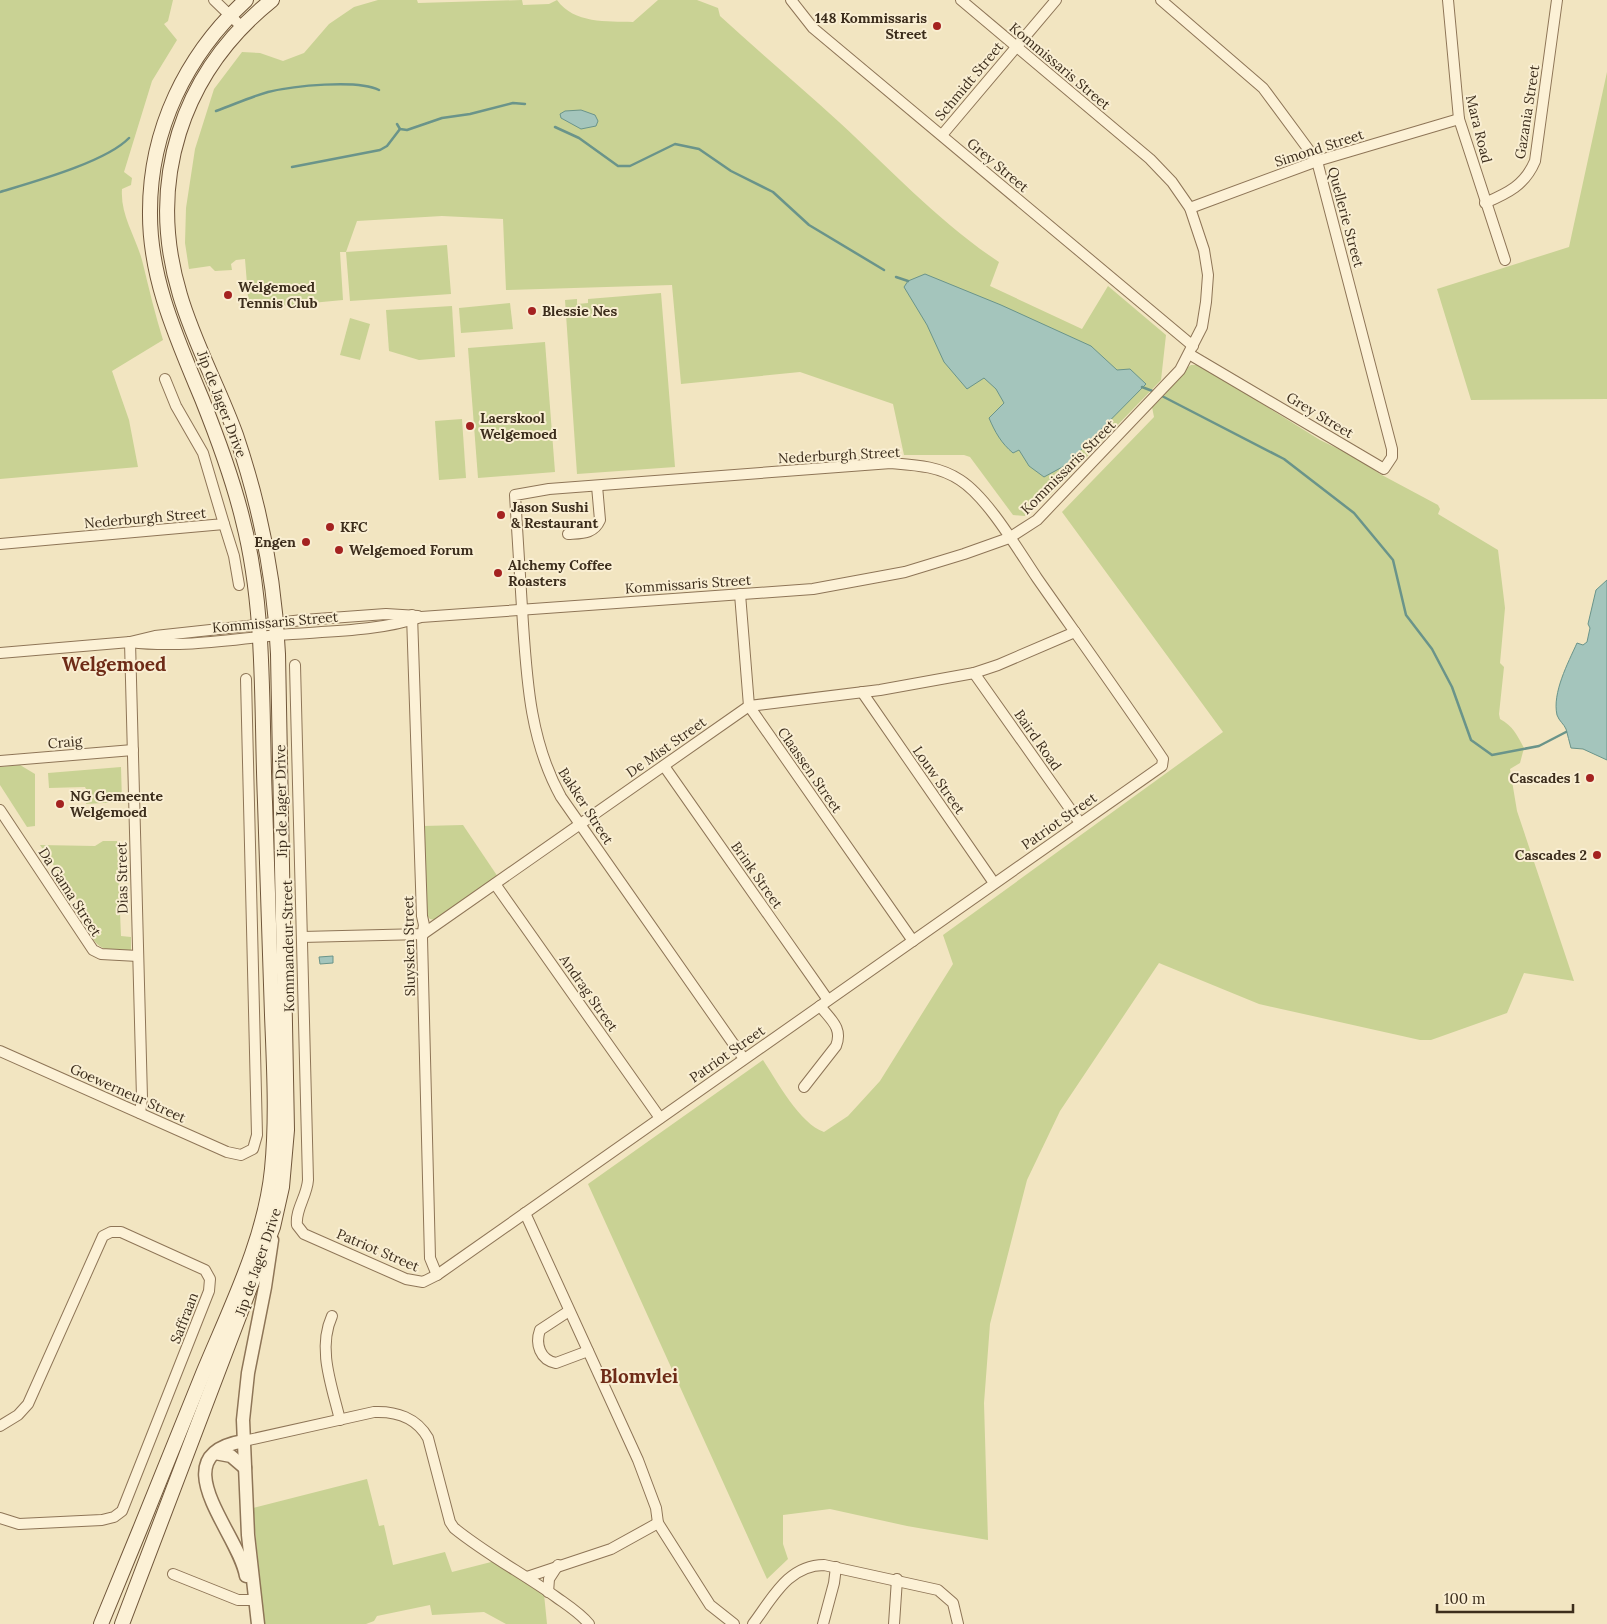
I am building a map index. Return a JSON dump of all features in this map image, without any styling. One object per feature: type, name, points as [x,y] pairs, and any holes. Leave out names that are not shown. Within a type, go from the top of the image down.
[{"type":"main road","points":[[212,424],[163,298],[156,273],[150,231],[150,190],[156,153],[166,116],[187,72],[204,44],[246,0]]},
{"type":"main road","name":"Jip de Jager Drive","points":[[122,1624],[273,1227],[282,1187],[287,1130],[277,629],[264,536],[248,473],[235,434],[186,314],[175,276],[168,237],[167,197],[172,156],[184,116],[200,82],[242,27],[272,0]]},
{"type":"main road","points":[[186,314],[182,319],[181,330],[206,395],[212,424]]},
{"type":"main road","name":"Jip de Jager Drive","points":[[101,1624],[236,1295],[259,1230],[270,1186],[274,1120],[274,1060],[258,631],[253,573],[244,524],[231,478],[212,424]]},
{"type":"street","points":[[214,0],[242,27]]},
{"type":"street","name":"Grey Street","points":[[791,0],[813,28],[942,135],[1191,350],[1384,469]]},
{"type":"street","name":"Kommissaris Street","points":[[0,653],[130,642],[154,645],[386,614],[416,617],[813,589],[905,572],[1009,538],[1037,520],[1180,370],[1202,327],[1208,275],[1204,250],[1190,208],[1172,182],[1150,159],[961,0]]},
{"type":"street","name":"Schmidt Street","points":[[942,135],[1056,0]]},
{"type":"street","name":"Quellerie Street","points":[[1161,0],[1263,88],[1317,161],[1392,449],[1392,457],[1384,469]]},
{"type":"street","name":"Mara Road","points":[[1448,0],[1459,119],[1505,260]]},
{"type":"street","name":"Gazania Street","points":[[1485,203],[1516,188],[1530,172],[1535,161],[1557,0]]},
{"type":"street","name":"Simond Street","points":[[1190,208],[1317,161],[1459,119]]},
{"type":"street","name":"Nederburgh Street","points":[[0,544],[224,524],[203,453],[176,406],[165,379]]},
{"type":"street","name":"Nederburgh Street","points":[[515,495],[549,489],[891,464],[921,465],[939,470],[960,479],[970,487],[1009,538],[1162,759],[1162,766]]},
{"type":"street","points":[[568,534],[590,532],[598,525],[600,520],[597,486]]},
{"type":"street","name":"Bakker Street","points":[[515,495],[528,684],[539,745],[550,777],[580,824],[744,1059]]},
{"type":"street","points":[[224,524],[234,556],[240,585]]},
{"type":"street","points":[[740,594],[749,706]]},
{"type":"street","name":"Sluysken Street","points":[[416,617],[430,1258],[437,1275]]},
{"type":"street","name":"De Mist Street","points":[[423,934],[749,706],[862,692],[974,673],[998,665],[1075,632]]},
{"type":"street","name":"Dias Street","points":[[130,642],[142,1098],[140,1113]]},
{"type":"street","name":"Kommandeur Street","points":[[295,665],[308,1180],[298,1213],[297,1225]]},
{"type":"street","name":"Baird Road","points":[[974,673],[1080,823]]},
{"type":"street","name":"Goewerneur Street","points":[[0,1051],[227,1152],[245,1154],[255,1144],[258,1135],[246,680]]},
{"type":"street","name":"Louw Street","points":[[862,692],[994,883]]},
{"type":"street","name":"Claassen Street","points":[[749,706],[913,941]]},
{"type":"street","name":"Craig","points":[[0,762],[133,750]]},
{"type":"street","name":"Brink Street","points":[[664,766],[824,1003],[838,1028],[839,1039],[836,1046],[804,1087]]},
{"type":"street","name":"Patriot Street","points":[[297,1225],[304,1234],[411,1281],[423,1282],[437,1275],[1162,766]]},
{"type":"street","name":"Da Gama Street","points":[[0,810],[92,950],[101,954],[138,956]]},
{"type":"street","name":"Andrag Street","points":[[495,884],[660,1118]]},
{"type":"street","points":[[302,937],[423,934]]},
{"type":"street","points":[[525,1213],[638,1460],[656,1508],[658,1523],[710,1605],[734,1624]]},
{"type":"street","points":[[250,1624],[252,1600],[245,1468],[244,1397],[265,1287],[273,1227]]},
{"type":"street","name":"Saffraan","points":[[0,1426],[18,1415],[28,1404],[103,1236],[111,1232],[121,1232],[205,1270],[210,1279],[209,1291],[122,1510],[114,1517],[102,1520],[18,1524],[0,1518]]},
{"type":"street","points":[[569,1311],[540,1330],[539,1346],[541,1353],[545,1358],[556,1363],[588,1351]]},
{"type":"street","points":[[332,1316],[327,1331],[325,1350],[340,1420]]},
{"type":"street","points":[[258,1624],[241,1556],[205,1488],[205,1470],[214,1453],[244,1441],[374,1412],[389,1412],[404,1416],[425,1433],[430,1443],[450,1522],[454,1528],[492,1556],[527,1577],[581,1615],[589,1624]]},
{"type":"street","points":[[214,1453],[231,1456],[245,1468]]},
{"type":"street","points":[[527,1577],[558,1565],[611,1549],[658,1523]]},
{"type":"street","points":[[548,1592],[550,1579],[558,1565]]},
{"type":"street","points":[[753,1624],[786,1579],[817,1565],[836,1567],[928,1586],[944,1593],[953,1603],[958,1624]]},
{"type":"street","points":[[822,1624],[834,1583],[836,1567]]},
{"type":"street","points":[[173,1574],[238,1600],[252,1600]]},
{"type":"street","points":[[894,1624],[897,1579]]},
{"type":"green space","points":[[0,0],[173,0],[168,21],[164,24],[177,40],[152,81],[124,172],[132,178],[131,185],[122,189],[124,208],[140,254],[163,340],[112,371],[129,420],[138,467],[0,479]]},
{"type":"green space","points":[[378,0],[417,0],[418,3],[522,0],[523,5],[549,4],[557,0],[572,13],[592,20],[633,22],[658,0],[697,0],[718,8],[720,16],[839,122],[916,195],[977,247],[999,262],[990,286],[1082,329],[1108,286],[1166,335],[1161,380],[1051,494],[1025,516],[1013,515],[970,457],[964,455],[904,455],[893,404],[800,372],[681,384],[672,285],[506,290],[503,219],[442,216],[357,221],[346,252],[340,252],[343,300],[249,309],[245,259],[236,260],[231,264],[232,270],[215,271],[210,266],[189,269],[185,243],[186,208],[195,149],[214,89],[242,52],[260,53],[283,61],[304,53],[329,24],[354,7]]},
{"type":"green space","points":[[1607,72],[1607,399],[1471,400],[1437,289],[1569,247]]},
{"type":"green space","points":[[447,245],[451,294],[350,301],[346,252]]},
{"type":"green space","points":[[661,293],[675,467],[577,474],[565,300],[577,299],[577,304],[588,303],[588,299]]},
{"type":"green space","points":[[510,303],[513,329],[461,333],[459,308]]},
{"type":"green space","points":[[452,306],[455,357],[419,360],[389,351],[386,310]]},
{"type":"green space","points":[[350,318],[370,324],[360,360],[340,355]]},
{"type":"green space","points":[[545,342],[555,472],[478,478],[468,348]]},
{"type":"green space","points":[[1191,365],[1199,365],[1320,440],[1355,457],[1380,474],[1438,505],[1440,509],[1438,514],[1498,550],[1505,608],[1500,663],[1504,667],[1499,714],[1500,719],[1517,735],[1524,748],[1520,763],[1510,769],[1517,811],[1574,981],[1524,973],[1507,1013],[1431,1040],[1420,1040],[1259,1004],[1159,963],[1060,1111],[1027,1180],[990,1324],[984,1403],[988,1540],[907,1526],[830,1509],[783,1515],[783,1544],[788,1559],[767,1579],[588,1184],[763,1060],[790,1101],[806,1120],[815,1127],[824,1132],[848,1116],[880,1081],[953,964],[943,935],[1223,732],[1062,512],[1154,417],[1152,407]]},
{"type":"green space","points":[[462,419],[466,478],[439,480],[435,421]]},
{"type":"green space","points":[[20,765],[35,774],[35,826],[27,827],[0,785],[0,767]]},
{"type":"green space","points":[[121,767],[122,802],[86,804],[88,793],[85,787],[49,788],[48,773]]},
{"type":"green space","points":[[463,825],[498,877],[435,920],[430,919],[426,915],[423,826]]},
{"type":"green space","points":[[103,841],[117,841],[121,936],[131,937],[131,950],[108,950],[95,942],[91,936],[98,931],[40,845],[95,846]]},
{"type":"green space","points":[[367,1479],[379,1526],[384,1525],[393,1565],[445,1552],[452,1572],[495,1561],[544,1594],[547,1624],[506,1624],[484,1612],[432,1615],[430,1605],[377,1616],[374,1621],[366,1624],[264,1624],[253,1508]]},
{"type":"water","points":[[581,110],[595,115],[598,121],[596,126],[581,129],[561,118],[560,114],[565,111]]},
{"type":"water","points":[[925,274],[1001,305],[1091,346],[1117,370],[1130,369],[1146,384],[1066,465],[1044,477],[1029,466],[1019,450],[1013,453],[996,433],[989,418],[1004,403],[996,389],[984,378],[967,389],[944,362],[927,325],[904,287],[908,281]]},
{"type":"water","points":[[1607,580],[1607,760],[1583,749],[1571,748],[1566,729],[1557,715],[1556,706],[1565,669],[1577,643],[1583,645],[1587,642],[1590,628],[1588,624],[1596,590]]},
{"type":"water","points":[[333,956],[333,963],[320,964],[319,957]]},
{"type":"waterway","points":[[216,111],[261,94],[293,88],[341,84],[379,90]]},
{"type":"waterway","points":[[397,124],[400,129],[407,130],[442,118],[470,114],[513,103],[525,104]]},
{"type":"waterway","points":[[555,127],[579,138],[618,166],[630,166],[675,144],[699,149],[731,171],[773,192],[809,225],[884,270]]},
{"type":"waterway","points":[[292,167],[380,150],[387,146],[400,129]]},
{"type":"waterway","points":[[0,192],[87,163],[118,147],[129,138]]},
{"type":"waterway","points":[[896,277],[908,281]]},
{"type":"waterway","points":[[1142,387],[1155,392]]},
{"type":"waterway","points":[[1160,395],[1284,459],[1354,513],[1393,560],[1406,615],[1432,649],[1452,687],[1471,740],[1492,755],[1539,746],[1566,732]]},
{"type":"place","name":"148 Kommissaris Street","points":[[937,26]]},
{"type":"place","name":"Welgemoed Tennis Club","points":[[228,295]]},
{"type":"place","name":"Blessie Nes","points":[[532,311]]},
{"type":"place","name":"Laerskool Welgemoed","points":[[470,426]]},
{"type":"place","name":"Jason Sushi & Restaurant","points":[[501,515]]},
{"type":"place","name":"KFC","points":[[330,527]]},
{"type":"place","name":"Engen","points":[[306,542]]},
{"type":"place","name":"Welgemoed Forum","points":[[339,550]]},
{"type":"place","name":"Alchemy Coffee Roasters","points":[[498,573]]},
{"type":"place","name":"Cascades 1","points":[[1590,778]]},
{"type":"place","name":"NG Gemeente Welgemoed","points":[[60,804]]},
{"type":"place","name":"Cascades 2","points":[[1597,855]]},
{"type":"district","name":"Welgemoed","points":[[114,664]]},
{"type":"district","name":"Blomvlei","points":[[639,1376]]}]
